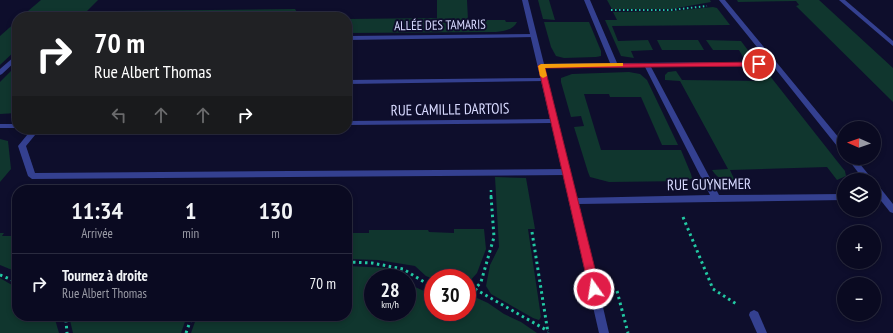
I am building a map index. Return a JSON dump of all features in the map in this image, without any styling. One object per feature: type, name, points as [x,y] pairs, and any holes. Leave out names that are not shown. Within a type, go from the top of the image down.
[{"type":"street","points":[[525,0],[574,201],[604,333]]},
{"type":"street","points":[[587,0],[614,65]]},
{"type":"street","points":[[722,0],[837,140]]},
{"type":"street","points":[[842,0],[893,44]]},
{"type":"street","name":"ALLÉE DES TAMARIS","points":[[352,38],[533,36]]},
{"type":"street","points":[[0,73],[12,61]]},
{"type":"street","points":[[541,66],[774,64]]},
{"type":"street","points":[[647,65],[716,198]]},
{"type":"street","points":[[352,82],[544,80]]},
{"type":"street","name":"RUE CAMILLE DARTOIS","points":[[352,123],[554,121]]},
{"type":"street","points":[[0,126],[12,126]]},
{"type":"street","points":[[32,134],[22,146],[32,176],[567,172]]},
{"type":"street","points":[[857,165],[863,173]]},
{"type":"street","points":[[881,195],[893,210]]},
{"type":"street","name":"RUE GUYNEMER","points":[[574,201],[837,197]]},
{"type":"street","points":[[754,315],[762,333]]},
{"type":"path","points":[[611,10],[671,10],[709,6]]},
{"type":"path","points":[[476,288],[481,282],[494,237],[490,172]]},
{"type":"path","points":[[681,213],[713,289],[754,315]]},
{"type":"path","points":[[532,232],[548,332]]},
{"type":"path","points":[[352,262],[372,263],[403,269],[424,282]]},
{"type":"path","points":[[0,275],[12,280]]},
{"type":"path","points":[[616,287],[628,333]]},
{"type":"path","points":[[476,290],[548,332]]},
{"type":"path","points":[[66,321],[67,333]]},
{"type":"path","points":[[186,333],[190,321]]},
{"type":"green space","points":[[41,0],[98,0],[86,12],[27,12]]},
{"type":"green space","points":[[437,0],[467,0],[468,20],[505,20],[506,22],[517,22],[505,31],[496,32],[352,33],[352,19],[437,18]]},
{"type":"green space","points":[[538,0],[549,0],[555,20],[543,19]]},
{"type":"green space","points":[[607,0],[710,0],[711,2],[672,9],[612,9]]},
{"type":"green space","points":[[737,0],[819,0],[893,68],[893,102],[796,6],[799,5],[796,1],[738,2]]},
{"type":"green space","points":[[713,7],[717,8],[730,25],[612,26],[618,41],[648,40],[653,50],[631,51],[634,58],[621,56],[605,20],[617,20],[613,12],[673,11]]},
{"type":"green space","points":[[295,9],[297,12],[114,12]]},
{"type":"green space","points":[[544,22],[589,22],[601,51],[601,56],[564,58],[556,56],[551,47]]},
{"type":"green space","points":[[12,25],[12,54],[0,65],[0,36]]},
{"type":"green space","points":[[657,40],[698,40],[704,50],[662,50]]},
{"type":"green space","points":[[706,40],[741,41],[750,53],[743,57],[739,50],[713,50]]},
{"type":"green space","points":[[12,70],[12,113],[0,114],[0,82]]},
{"type":"green space","points":[[676,71],[682,80],[761,81],[756,72],[770,76],[837,161],[837,165],[840,165],[845,173],[837,173],[837,180],[827,167],[730,170],[736,183],[722,180],[712,170],[728,169],[680,81],[665,80],[665,75],[668,72]]},
{"type":"green space","points":[[629,72],[640,74],[647,80],[678,145],[662,145],[641,97],[610,97],[609,94],[584,94],[601,150],[681,150],[692,178],[686,181],[609,182],[590,177],[574,127],[584,126],[581,116],[571,117],[561,78],[572,74]]},
{"type":"green space","points":[[0,139],[8,141],[11,169],[0,182]]},
{"type":"green space","points":[[495,177],[526,178],[535,229],[528,229],[541,317],[539,320],[491,294],[486,286],[490,265],[499,247]]},
{"type":"green space","points":[[454,229],[484,229],[486,249],[477,273],[476,274],[476,269],[424,269],[424,274],[415,266],[378,260],[352,259],[352,233],[369,233],[369,230],[428,230],[429,232],[454,233]]},
{"type":"green space","points":[[0,233],[4,233],[2,236],[12,236],[12,270],[0,265]]},
{"type":"green space","points":[[352,266],[391,269],[364,269],[364,321],[416,321],[416,287],[424,291],[424,321],[476,321],[477,298],[521,322],[537,333],[191,333],[195,321],[352,321]]},
{"type":"green space","points":[[0,278],[12,285],[12,321],[55,321],[59,333],[0,333]]},
{"type":"green space","points":[[70,321],[185,321],[181,333],[73,333]]},
{"type":"slow traffic","points":[[543,76],[541,66],[620,65]]},
{"type":"route","points":[[594,289],[541,66],[759,64]]}]
